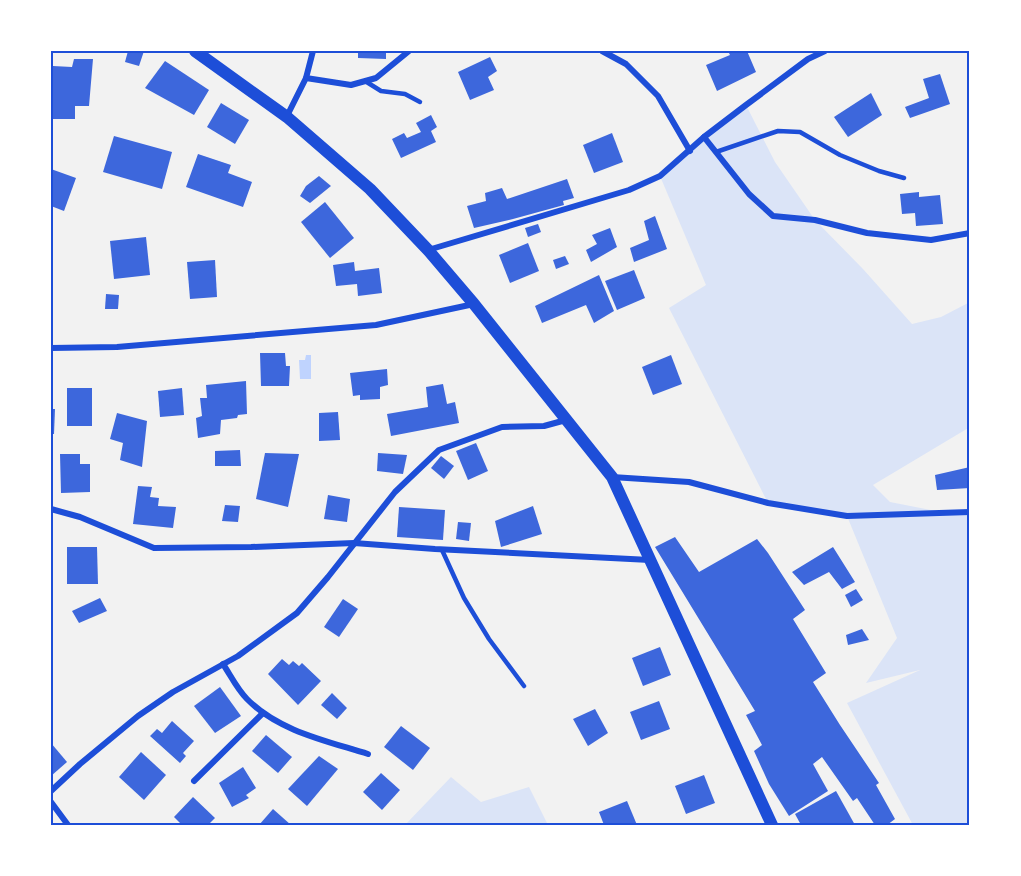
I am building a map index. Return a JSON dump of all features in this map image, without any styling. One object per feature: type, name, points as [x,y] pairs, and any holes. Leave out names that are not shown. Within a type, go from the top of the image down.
[{"type":"main road","points":[[195,51],[286,117],[370,189],[428,250],[474,304],[612,477],[772,825]]},
{"type":"street","points":[[286,117],[306,78],[313,51]]},
{"type":"street","points":[[306,78],[351,86],[376,78],[409,51]]},
{"type":"street","points":[[602,51],[626,64],[658,96],[690,151]]},
{"type":"street","points":[[428,250],[629,190],[660,176],[704,137],[808,59],[825,51]]},
{"type":"street","points":[[704,137],[749,194],[773,216],[814,220],[867,233],[931,240],[970,233]]},
{"type":"street","points":[[51,348],[117,347],[376,325],[474,304]]},
{"type":"street","points":[[51,791],[138,716],[173,692],[238,656],[297,613],[328,578],[395,492],[439,450],[502,427],[544,426],[567,420]]},
{"type":"street","points":[[612,477],[689,482],[768,503],[847,516],[970,512]]},
{"type":"street","points":[[51,509],[81,517],[154,548],[354,543],[442,550],[650,560]]},
{"type":"street","points":[[223,664],[245,698],[263,714],[310,736],[368,754]]},
{"type":"street","points":[[194,781],[263,714]]},
{"type":"street","points":[[51,802],[68,825]]},
{"type":"lane","points":[[365,81],[381,91],[405,94],[420,102]]},
{"type":"lane","points":[[716,152],[778,131],[800,132],[840,154],[879,171],[903,178]]},
{"type":"lane","points":[[442,550],[464,598],[489,639],[524,686]]},
{"type":"shaded area","points":[[746,105],[775,162],[815,220],[912,324],[941,317],[970,302],[970,427],[873,485],[890,502],[946,513],[970,512],[970,825],[913,825],[847,703],[920,670],[866,683],[897,638],[847,516],[768,503],[669,308],[706,285],[660,176]]},
{"type":"shaded area","points":[[451,777],[481,802],[529,787],[548,825],[405,825]]},
{"type":"water","points":[[306,355],[311,355],[311,379],[300,379],[299,360],[305,360]]},
{"type":"building","points":[[128,51],[144,51],[139,66],[125,62]]},
{"type":"building","points":[[358,51],[386,51],[386,59],[358,58]]},
{"type":"building","points":[[728,51],[747,51],[756,72],[717,91],[706,65],[730,55]]},
{"type":"building","points":[[490,57],[497,71],[488,77],[494,90],[470,100],[458,72]]},
{"type":"building","points":[[74,59],[93,59],[89,106],[75,106],[75,119],[51,119],[53,66],[72,67]]},
{"type":"building","points":[[165,61],[209,90],[194,115],[145,88]]},
{"type":"building","points":[[940,74],[950,104],[910,118],[905,107],[929,98],[923,79]]},
{"type":"building","points":[[871,93],[882,115],[848,137],[834,117]]},
{"type":"building","points":[[221,103],[249,120],[235,144],[207,127]]},
{"type":"building","points":[[431,115],[437,127],[431,131],[436,142],[401,158],[392,139],[404,133],[407,138],[421,132],[416,123]]},
{"type":"building","points":[[612,133],[623,162],[594,173],[583,145]]},
{"type":"building","points":[[114,136],[172,152],[162,189],[103,172]]},
{"type":"building","points":[[198,154],[231,165],[228,173],[252,182],[243,207],[186,187]]},
{"type":"building","points":[[51,169],[76,178],[64,211],[51,206]]},
{"type":"building","points":[[319,176],[331,186],[310,203],[300,196],[306,186]]},
{"type":"building","points":[[567,179],[574,198],[563,201],[564,205],[474,228],[467,206],[486,201],[485,193],[502,188],[507,199]]},
{"type":"building","points":[[919,192],[919,197],[940,195],[943,224],[916,226],[915,213],[902,214],[900,194]]},
{"type":"building","points":[[325,202],[354,238],[330,258],[301,222]]},
{"type":"building","points":[[655,216],[667,249],[634,262],[630,248],[649,240],[644,221]]},
{"type":"building","points":[[538,224],[541,232],[528,237],[525,228]]},
{"type":"building","points":[[610,228],[617,247],[591,262],[586,250],[597,244],[592,235]]},
{"type":"building","points":[[146,237],[150,275],[114,279],[110,241]]},
{"type":"building","points":[[528,243],[539,271],[510,283],[499,255]]},
{"type":"building","points":[[565,256],[569,264],[556,269],[553,260]]},
{"type":"building","points":[[215,260],[217,297],[190,299],[187,262]]},
{"type":"building","points":[[354,262],[355,271],[379,268],[382,293],[358,296],[357,284],[336,286],[333,265]]},
{"type":"building","points":[[634,270],[645,298],[617,310],[605,281]]},
{"type":"building","points":[[599,275],[614,311],[594,323],[586,305],[542,323],[535,306]]},
{"type":"building","points":[[106,294],[119,295],[118,309],[105,309]]},
{"type":"building","points":[[260,353],[285,353],[286,366],[290,366],[289,386],[261,386]]},
{"type":"building","points":[[671,355],[682,384],[653,395],[642,367]]},
{"type":"building","points":[[387,369],[388,385],[380,387],[380,399],[360,400],[360,395],[353,396],[350,373]]},
{"type":"building","points":[[246,381],[247,414],[221,420],[220,434],[198,438],[196,418],[202,416],[200,398],[207,398],[206,385]]},
{"type":"building","points":[[443,384],[447,404],[455,402],[459,423],[391,436],[387,414],[428,407],[426,387]]},
{"type":"building","points":[[67,388],[92,388],[92,426],[67,426]]},
{"type":"building","points":[[182,388],[184,415],[160,417],[158,391]]},
{"type":"building","points":[[51,409],[55,409],[54,434],[51,434]]},
{"type":"building","points":[[338,412],[340,440],[319,441],[319,413]]},
{"type":"building","points":[[117,413],[147,421],[142,467],[120,460],[123,443],[110,439]]},
{"type":"building","points":[[476,443],[488,471],[468,480],[456,451]]},
{"type":"building","points":[[240,450],[241,466],[215,466],[215,451]]},
{"type":"building","points":[[265,453],[299,454],[288,507],[256,499]]},
{"type":"building","points":[[378,453],[407,455],[403,474],[377,471]]},
{"type":"building","points":[[60,454],[80,454],[80,464],[90,464],[90,492],[61,493]]},
{"type":"building","points":[[441,456],[454,466],[444,479],[431,468]]},
{"type":"building","points":[[970,467],[970,488],[937,490],[935,475]]},
{"type":"building","points":[[138,486],[152,487],[150,497],[159,498],[158,506],[176,507],[173,528],[133,524]]},
{"type":"building","points":[[328,495],[350,499],[347,522],[324,519]]},
{"type":"building","points":[[225,505],[240,506],[238,522],[222,521]]},
{"type":"building","points":[[533,506],[542,534],[501,547],[495,521]]},
{"type":"building","points":[[399,507],[445,510],[443,540],[397,537]]},
{"type":"building","points":[[458,522],[471,523],[469,541],[456,539]]},
{"type":"building","points":[[675,537],[699,572],[757,539],[768,553],[805,610],[793,619],[826,673],[813,682],[879,783],[876,785],[895,819],[887,825],[875,825],[857,798],[853,801],[822,757],[813,764],[828,791],[789,816],[769,784],[754,751],[762,745],[746,715],[755,711],[655,547]]},
{"type":"building","points":[[67,547],[97,547],[98,584],[67,584]]},
{"type":"building","points":[[833,547],[855,582],[842,589],[829,572],[804,585],[792,572]]},
{"type":"building","points":[[856,589],[863,600],[851,607],[845,595]]},
{"type":"building","points":[[100,598],[107,611],[79,623],[72,611]]},
{"type":"building","points":[[343,599],[358,609],[339,637],[324,627]]},
{"type":"building","points":[[862,629],[869,640],[848,645],[846,635]]},
{"type":"building","points":[[660,647],[671,675],[643,686],[632,658]]},
{"type":"building","points":[[282,659],[289,665],[293,661],[299,666],[302,663],[321,681],[298,705],[268,674]]},
{"type":"building","points":[[220,687],[241,716],[215,733],[194,706]]},
{"type":"building","points":[[332,693],[347,708],[337,719],[321,705]]},
{"type":"building","points":[[659,701],[670,729],[641,740],[630,712]]},
{"type":"building","points":[[595,709],[608,733],[588,746],[573,719]]},
{"type":"building","points":[[172,721],[194,741],[183,753],[186,756],[180,763],[150,736],[157,729],[162,733]]},
{"type":"building","points":[[401,726],[430,748],[413,770],[384,747]]},
{"type":"building","points":[[266,735],[292,757],[278,773],[252,751]]},
{"type":"building","points":[[51,743],[67,762],[51,776]]},
{"type":"building","points":[[141,752],[166,775],[144,800],[119,777]]},
{"type":"building","points":[[319,756],[338,769],[307,806],[288,789]]},
{"type":"building","points":[[243,767],[256,788],[246,795],[249,798],[232,807],[219,783]]},
{"type":"building","points":[[381,773],[400,790],[382,810],[363,792]]},
{"type":"building","points":[[704,775],[715,803],[686,814],[675,786]]},
{"type":"building","points":[[836,791],[855,825],[801,825],[795,814]]},
{"type":"building","points":[[193,797],[215,818],[208,825],[182,825],[174,817]]},
{"type":"building","points":[[627,801],[637,825],[604,825],[599,812]]},
{"type":"building","points":[[273,809],[291,825],[259,825]]}]
